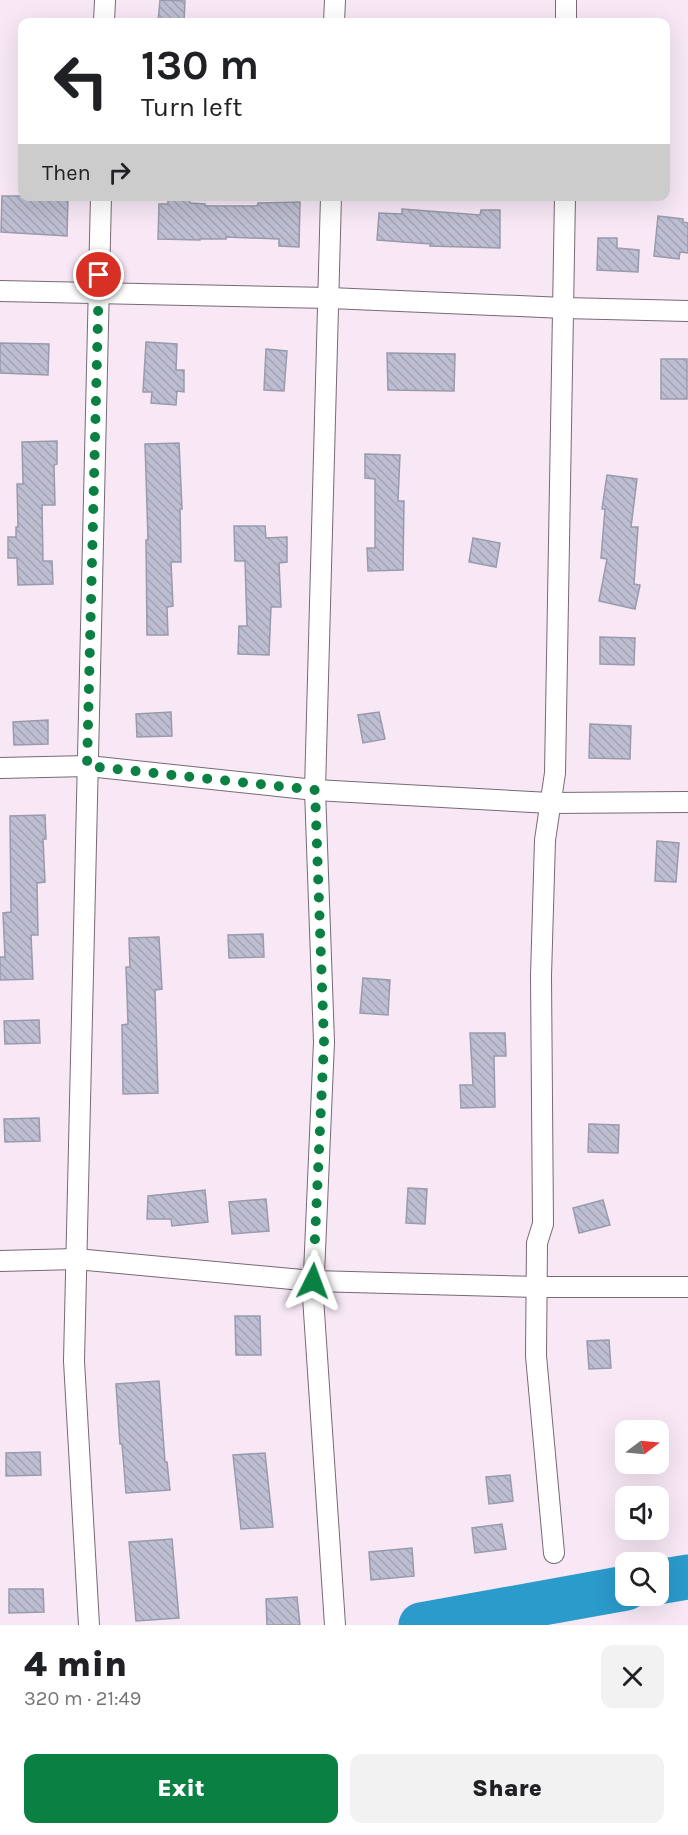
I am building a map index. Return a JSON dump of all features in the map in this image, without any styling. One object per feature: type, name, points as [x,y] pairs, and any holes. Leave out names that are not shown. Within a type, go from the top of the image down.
[{"type":"street","points":[[105,0],[105,18]]},
{"type":"street","points":[[334,18],[335,0]]},
{"type":"street","points":[[566,0],[566,18]]},
{"type":"street","points":[[89,1625],[74,1361],[101,201]]},
{"type":"street","points":[[332,201],[315,790],[324,1042],[313,1281],[335,1625]]},
{"type":"street","points":[[554,1553],[536,1356],[537,1243],[543,1224],[541,976],[544,840],[555,773],[565,201]]},
{"type":"street","points":[[0,291],[99,295],[330,298],[688,311]]},
{"type":"street","points":[[0,768],[87,766],[315,790],[550,803],[688,802]]},
{"type":"street","points":[[0,1261],[76,1259],[313,1281],[537,1287],[688,1287]]},
{"type":"building","points":[[160,0],[185,1],[184,18],[158,18]]},
{"type":"building","points":[[2,196],[18,196],[18,201],[68,201],[67,236],[1,232]]},
{"type":"building","points":[[168,201],[190,201],[190,203],[205,204],[205,206],[257,206],[258,203],[300,202],[299,247],[279,246],[279,239],[226,237],[226,239],[200,240],[158,239],[159,204],[168,204]]},
{"type":"building","points":[[402,209],[480,215],[481,210],[500,210],[500,248],[430,246],[431,244],[377,240],[379,213],[402,214]]},
{"type":"building","points":[[658,216],[683,219],[683,222],[688,223],[688,253],[680,252],[679,259],[654,256]]},
{"type":"building","points":[[598,238],[617,238],[617,248],[639,250],[638,272],[597,270]]},
{"type":"building","points":[[146,342],[177,344],[176,370],[184,370],[184,392],[177,391],[176,405],[151,403],[152,392],[143,392]]},
{"type":"building","points":[[0,343],[49,344],[48,375],[0,373]]},
{"type":"building","points":[[266,349],[287,351],[284,391],[264,390]]},
{"type":"building","points":[[387,353],[455,354],[454,391],[388,390]]},
{"type":"building","points":[[661,359],[687,359],[687,399],[661,399]]},
{"type":"building","points":[[57,441],[57,464],[54,465],[55,505],[42,505],[43,561],[52,561],[53,584],[18,585],[17,558],[8,558],[8,537],[16,537],[16,527],[18,527],[17,484],[23,484],[22,442]]},
{"type":"building","points":[[179,443],[182,509],[180,509],[181,562],[171,562],[173,606],[167,607],[168,635],[147,635],[146,540],[148,540],[145,444]]},
{"type":"building","points":[[365,454],[400,455],[398,501],[404,501],[403,570],[368,571],[367,548],[375,548],[375,479],[365,478]]},
{"type":"building","points":[[607,475],[637,479],[631,527],[638,527],[634,584],[640,585],[635,609],[599,601],[607,559],[601,558],[605,509],[602,509]]},
{"type":"building","points":[[234,526],[265,526],[266,538],[287,537],[287,562],[279,563],[281,607],[271,607],[269,655],[238,654],[239,626],[247,626],[245,561],[235,561]]},
{"type":"building","points":[[473,538],[500,543],[496,567],[469,562]]},
{"type":"building","points":[[600,637],[635,638],[634,665],[600,664]]},
{"type":"building","points":[[171,712],[172,736],[137,737],[136,714]]},
{"type":"building","points":[[379,712],[385,739],[363,743],[358,715]]},
{"type":"building","points":[[48,720],[48,744],[14,745],[13,722]]},
{"type":"building","points":[[590,724],[631,726],[630,759],[589,758]]},
{"type":"building","points":[[45,815],[46,839],[43,839],[45,882],[37,883],[38,935],[31,935],[33,979],[0,980],[0,957],[5,957],[3,913],[11,912],[10,816]]},
{"type":"building","points":[[657,841],[679,843],[676,882],[655,881]]},
{"type":"building","points":[[263,934],[264,957],[229,958],[228,935]]},
{"type":"building","points":[[159,937],[162,989],[155,990],[158,1093],[123,1094],[122,1025],[128,1024],[126,967],[130,967],[129,938]]},
{"type":"building","points":[[363,978],[390,980],[388,1015],[360,1013]]},
{"type":"building","points":[[39,1020],[40,1043],[5,1044],[4,1021]]},
{"type":"building","points":[[470,1033],[505,1033],[506,1056],[494,1056],[495,1107],[461,1108],[460,1085],[473,1085]]},
{"type":"building","points":[[39,1118],[40,1141],[5,1142],[4,1119]]},
{"type":"building","points":[[589,1124],[619,1125],[618,1153],[588,1152]]},
{"type":"building","points":[[408,1188],[427,1189],[425,1224],[406,1223]]},
{"type":"building","points":[[205,1190],[208,1222],[172,1226],[171,1219],[147,1219],[148,1196]]},
{"type":"building","points":[[266,1199],[269,1231],[232,1234],[229,1202]]},
{"type":"building","points":[[603,1200],[610,1225],[579,1233],[573,1208]]},
{"type":"building","points":[[235,1316],[260,1316],[261,1355],[236,1355]]},
{"type":"building","points":[[609,1340],[611,1368],[589,1369],[587,1341]]},
{"type":"building","points":[[159,1381],[165,1462],[167,1462],[170,1490],[126,1493],[116,1384]]},
{"type":"building","points":[[40,1452],[41,1475],[6,1476],[6,1453]]},
{"type":"building","points":[[265,1453],[273,1527],[241,1529],[233,1455]]},
{"type":"building","points":[[510,1475],[513,1501],[489,1504],[486,1477]]},
{"type":"building","points":[[502,1524],[506,1549],[475,1553],[472,1528]]},
{"type":"building","points":[[172,1539],[179,1618],[136,1621],[129,1542]]},
{"type":"building","points":[[412,1548],[414,1576],[371,1580],[369,1552]]},
{"type":"building","points":[[9,1589],[43,1589],[44,1612],[9,1613]]},
{"type":"building","points":[[297,1597],[300,1625],[267,1625],[266,1599]]},
{"type":"waterway","points":[[669,1580],[688,1577]]},
{"type":"waterway","points":[[421,1625],[615,1590]]},
{"type":"route","points":[[99,275],[87,766],[315,790],[324,1042],[313,1281]]}]
